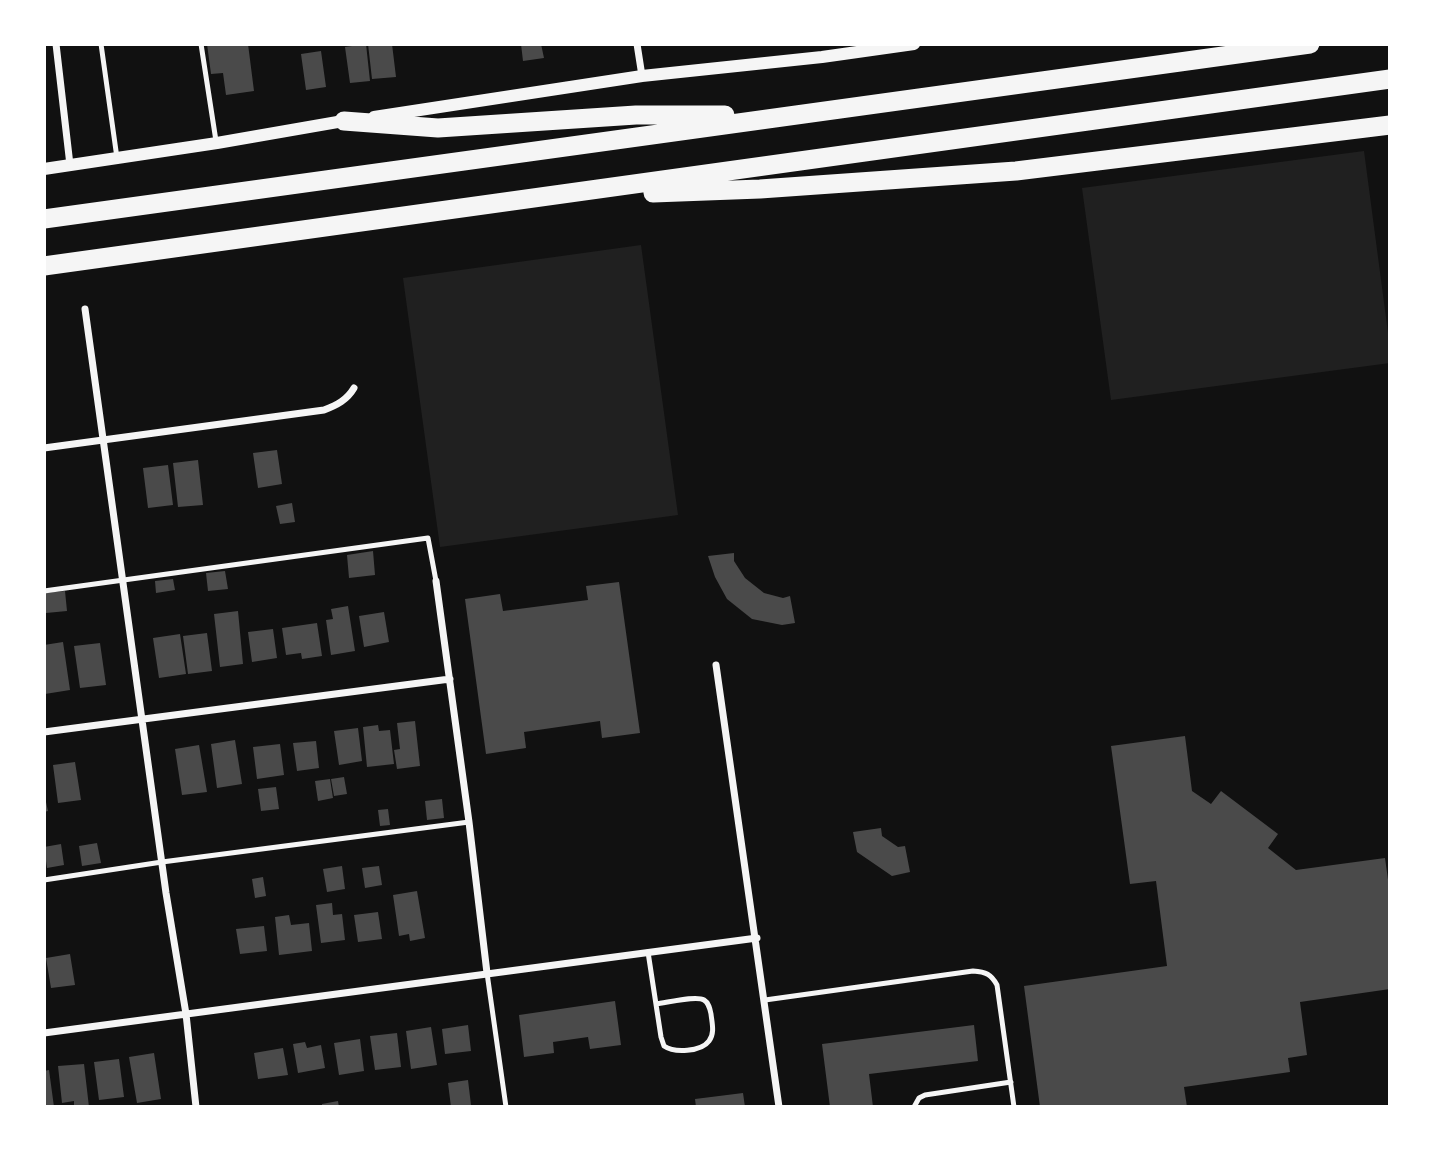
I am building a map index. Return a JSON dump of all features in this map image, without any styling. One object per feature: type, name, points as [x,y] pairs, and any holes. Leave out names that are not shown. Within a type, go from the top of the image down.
[{"type":"highway","points":[[44,219],[1310,44]]},
{"type":"highway","points":[[44,266],[1390,79]]},
{"type":"highway","points":[[344,121],[438,128],[636,115],[800,115]]},
{"type":"highway","points":[[544,197],[760,189],[1016,171],[1390,125]]},
{"type":"street","points":[[56,44],[70,165]]},
{"type":"street","points":[[637,44],[642,76]]},
{"type":"street","points":[[44,169],[642,76],[851,48],[914,44]]},
{"type":"street","points":[[85,309],[162,862],[186,1014],[196,1107]]},
{"type":"street","points":[[44,448],[324,410],[339,404],[354,388]]},
{"type":"street","points":[[436,581],[487,973]]},
{"type":"street","points":[[716,665],[779,1107]]},
{"type":"street","points":[[44,732],[450,679]]},
{"type":"street","points":[[44,1033],[757,938]]},
{"type":"lane","points":[[101,44],[117,158]]},
{"type":"lane","points":[[201,44],[217,143]]},
{"type":"lane","points":[[44,591],[428,538],[436,581]]},
{"type":"lane","points":[[44,880],[469,822]]},
{"type":"lane","points":[[648,952],[656,1004],[664,1046],[677,1051],[703,1046],[709,1042],[713,1028],[705,1000],[697,998],[656,1004]]},
{"type":"lane","points":[[765,1000],[985,971],[993,976],[997,985],[1014,1107]]},
{"type":"lane","points":[[487,973],[506,1107]]},
{"type":"lane","points":[[914,1107],[925,1095],[1010,1082]]},
{"type":"shaded area","points":[[1364,151],[1390,363],[1111,400],[1082,188]]},
{"type":"shaded area","points":[[641,245],[678,515],[440,547],[403,278]]},
{"type":"building","points":[[207,44],[248,44],[254,91],[226,95],[223,73],[211,74]]},
{"type":"building","points":[[366,44],[370,81],[350,83],[345,47]]},
{"type":"building","points":[[368,44],[392,44],[396,77],[372,79]]},
{"type":"building","points":[[521,44],[541,44],[544,58],[523,61]]},
{"type":"building","points":[[321,51],[326,87],[306,90],[301,54]]},
{"type":"building","points":[[277,450],[282,484],[258,488],[253,453]]},
{"type":"building","points":[[198,460],[203,505],[178,507],[173,463]]},
{"type":"building","points":[[168,465],[173,505],[148,508],[143,468]]},
{"type":"building","points":[[292,503],[295,522],[280,524],[276,506]]},
{"type":"building","points":[[373,551],[375,575],[349,578],[347,555]]},
{"type":"building","points":[[734,553],[734,561],[745,578],[764,593],[783,598],[790,596],[795,623],[782,625],[752,619],[727,599],[708,556]]},
{"type":"building","points":[[225,571],[228,589],[208,591],[206,573]]},
{"type":"building","points":[[173,579],[175,590],[156,593],[155,581]]},
{"type":"building","points":[[619,582],[640,733],[602,738],[600,721],[524,732],[526,748],[486,754],[465,599],[500,594],[503,611],[588,600],[586,586]]},
{"type":"building","points":[[65,591],[67,611],[46,613],[44,593]]},
{"type":"building","points":[[348,606],[355,651],[331,655],[326,620],[333,619],[331,609]]},
{"type":"building","points":[[238,611],[243,664],[220,667],[214,614]]},
{"type":"building","points":[[384,612],[389,642],[364,647],[359,616]]},
{"type":"building","points":[[317,623],[322,656],[302,659],[301,653],[286,655],[282,628]]},
{"type":"building","points":[[273,629],[277,658],[252,662],[248,632]]},
{"type":"building","points":[[207,633],[212,671],[188,674],[183,636]]},
{"type":"building","points":[[180,634],[186,674],[159,678],[153,638]]},
{"type":"building","points":[[63,642],[70,690],[45,694],[44,645]]},
{"type":"building","points":[[100,643],[106,685],[80,688],[74,646]]},
{"type":"building","points":[[415,721],[420,766],[397,769],[394,750],[400,749],[397,723]]},
{"type":"building","points":[[378,725],[379,731],[390,730],[394,764],[367,767],[363,727]]},
{"type":"building","points":[[358,728],[362,761],[339,765],[334,731]]},
{"type":"building","points":[[1185,736],[1192,791],[1211,804],[1221,791],[1278,834],[1268,848],[1296,870],[1385,858],[1390,894],[1390,989],[1300,1002],[1307,1055],[1288,1058],[1290,1072],[1184,1087],[1187,1107],[1040,1107],[1024,986],[1167,966],[1156,881],[1130,884],[1111,746]]},
{"type":"building","points":[[235,740],[242,784],[217,788],[211,744]]},
{"type":"building","points":[[316,741],[319,768],[297,771],[293,743]]},
{"type":"building","points":[[280,744],[284,775],[257,779],[253,747]]},
{"type":"building","points":[[199,745],[207,792],[182,795],[175,749]]},
{"type":"building","points":[[75,762],[81,800],[58,803],[53,765]]},
{"type":"building","points":[[344,777],[347,794],[334,796],[331,779]]},
{"type":"building","points":[[330,779],[333,798],[318,801],[315,781]]},
{"type":"building","points":[[276,787],[279,809],[261,811],[258,789]]},
{"type":"building","points":[[44,793],[48,811],[44,812]]},
{"type":"building","points":[[442,799],[444,818],[427,820],[425,801]]},
{"type":"building","points":[[388,809],[390,825],[380,826],[378,810]]},
{"type":"building","points":[[881,828],[882,836],[898,847],[905,846],[910,872],[892,876],[857,852],[853,832]]},
{"type":"building","points":[[97,843],[101,863],[82,866],[79,846]]},
{"type":"building","points":[[61,844],[64,865],[47,868],[44,847]]},
{"type":"building","points":[[342,866],[345,889],[327,892],[323,869]]},
{"type":"building","points":[[379,866],[382,885],[365,888],[362,868]]},
{"type":"building","points":[[263,877],[266,896],[255,898],[252,879]]},
{"type":"building","points":[[417,891],[425,938],[410,941],[409,934],[399,936],[393,895]]},
{"type":"building","points":[[332,903],[333,915],[342,914],[345,940],[321,943],[316,905]]},
{"type":"building","points":[[378,912],[382,939],[358,942],[354,915]]},
{"type":"building","points":[[289,915],[291,925],[309,923],[312,951],[279,955],[275,917]]},
{"type":"building","points":[[264,926],[267,951],[240,954],[236,929]]},
{"type":"building","points":[[70,954],[75,985],[51,988],[46,958]]},
{"type":"building","points":[[615,1001],[621,1045],[590,1049],[588,1037],[553,1042],[554,1053],[524,1057],[519,1015]]},
{"type":"building","points":[[468,1025],[471,1051],[445,1054],[442,1029]]},
{"type":"building","points":[[974,1025],[978,1061],[869,1074],[873,1107],[830,1107],[822,1044]]},
{"type":"building","points":[[431,1027],[437,1065],[411,1069],[406,1031]]},
{"type":"building","points":[[397,1033],[401,1067],[375,1070],[370,1036]]},
{"type":"building","points":[[360,1039],[364,1071],[339,1075],[334,1043]]},
{"type":"building","points":[[305,1042],[307,1048],[321,1045],[325,1068],[298,1073],[293,1044]]},
{"type":"building","points":[[283,1048],[288,1075],[258,1079],[254,1053]]},
{"type":"building","points":[[154,1053],[161,1099],[137,1103],[129,1057]]},
{"type":"building","points":[[119,1059],[124,1097],[99,1100],[94,1062]]},
{"type":"building","points":[[84,1064],[89,1107],[74,1107],[74,1101],[62,1103],[58,1066]]},
{"type":"building","points":[[49,1070],[54,1107],[44,1107],[44,1071]]},
{"type":"building","points":[[468,1080],[471,1105],[451,1107],[448,1083]]},
{"type":"building","points":[[743,1093],[745,1107],[696,1107],[695,1099]]},
{"type":"building","points":[[338,1101],[339,1107],[322,1107],[322,1104]]}]
